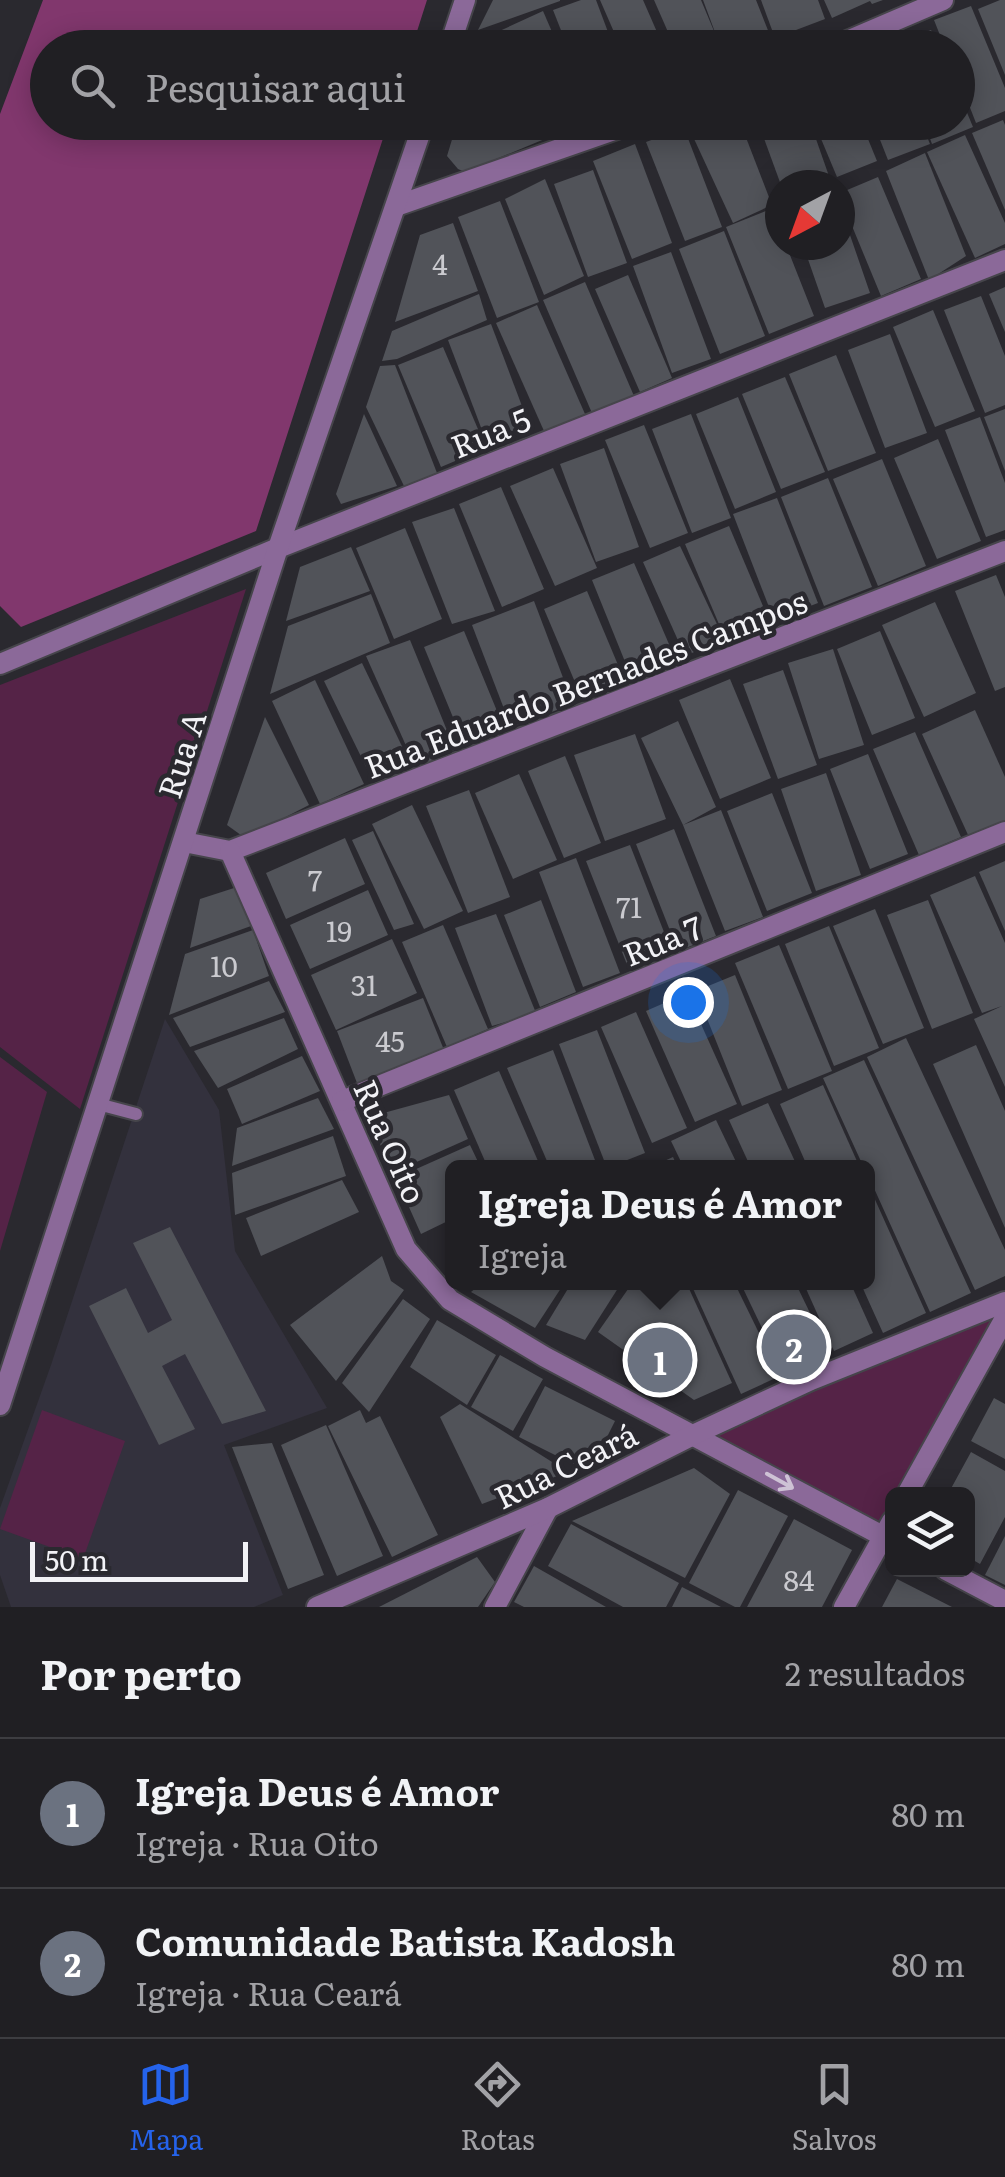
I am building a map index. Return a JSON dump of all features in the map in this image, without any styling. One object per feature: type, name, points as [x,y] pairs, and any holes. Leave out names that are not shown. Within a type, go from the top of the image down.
[{"type":"street","points":[[456,30],[466,0]]},
{"type":"street","points":[[874,30],[943,0]]},
{"type":"street","name":"Rua A","points":[[0,1405],[278,548],[418,140]]},
{"type":"street","points":[[396,206],[585,140]]},
{"type":"street","name":"Rua 5","points":[[0,664],[278,548],[1005,260]]},
{"type":"street","name":"Rua Eduardo Bernades Campos","points":[[230,851],[1005,551]]},
{"type":"street","name":"Rua 7","points":[[342,1102],[1005,832]]},
{"type":"street","points":[[184,842],[230,851]]},
{"type":"street","name":"Rua Oito","points":[[230,851],[406,1250],[450,1300],[544,1357],[885,1530]]},
{"type":"street","name":"Rua Ceará","points":[[316,1607],[548,1508],[811,1380],[1005,1302]]},
{"type":"street","points":[[911,1487],[1005,1318]]},
{"type":"street","points":[[494,1607],[548,1508]]},
{"type":"street","points":[[844,1607],[885,1541]]},
{"type":"street","points":[[959,1577],[1005,1601]]},
{"type":"lane","points":[[98,1104],[136,1114]]},
{"type":"shaded area","points":[[43,0],[427,0],[417,30],[32,30]]},
{"type":"shaded area","points":[[30,34],[30,140],[382,140],[256,531],[21,627],[0,606],[0,114]]},
{"type":"shaded area","points":[[246,589],[80,1109],[0,1047],[0,685]]},
{"type":"shaded area","points":[[165,1019],[219,1110],[235,1251],[327,1408],[224,1445],[283,1595],[254,1607],[11,1607],[0,1575],[0,1508]]},
{"type":"shaded area","points":[[0,1057],[47,1092],[0,1251]]},
{"type":"shaded area","points":[[1005,1302],[911,1487],[885,1487],[884,1537],[695,1434]]},
{"type":"shaded area","points":[[42,1410],[125,1441],[83,1559],[0,1529]]},
{"type":"building","points":[[493,0],[560,0],[560,1],[478,30]]},
{"type":"building","points":[[581,0],[596,0],[607,30],[561,30],[553,10]]},
{"type":"building","points":[[600,0],[643,0],[656,30],[613,30]]},
{"type":"building","points":[[654,0],[701,0],[714,30],[667,30]]},
{"type":"building","points":[[703,0],[756,0],[768,30],[714,30]]},
{"type":"building","points":[[761,0],[818,0],[825,19],[796,30],[772,30]]},
{"type":"building","points":[[824,0],[883,0],[872,4],[870,1],[832,18]]},
{"type":"building","points":[[1005,0],[1005,75],[978,9]]},
{"type":"building","points":[[971,6],[1005,88],[1005,111],[976,123],[975,30],[938,30],[934,20]]},
{"type":"building","points":[[543,11],[551,30],[502,30]]},
{"type":"building","points":[[1003,120],[1005,125],[1005,210],[975,140],[975,132]]},
{"type":"building","points":[[452,140],[542,140],[465,172],[447,156]]},
{"type":"building","points":[[689,140],[722,227],[685,241],[646,142]]},
{"type":"building","points":[[695,140],[747,140],[765,187],[765,208],[733,223]]},
{"type":"building","points":[[765,140],[816,140],[827,170],[776,170]]},
{"type":"building","points":[[822,140],[868,140],[877,161],[854,170],[834,170]]},
{"type":"building","points":[[880,140],[928,140],[930,144],[888,160]]},
{"type":"building","points":[[954,140],[967,140],[1005,223],[1005,244],[975,258],[927,152]]},
{"type":"building","points":[[635,144],[672,243],[632,259],[593,161]]},
{"type":"building","points":[[925,153],[966,256],[929,280],[886,171]]},
{"type":"building","points":[[593,170],[627,263],[588,277],[554,184]]},
{"type":"building","points":[[878,177],[921,279],[881,296],[855,233],[855,187]]},
{"type":"building","points":[[545,179],[584,276],[544,295],[505,199]]},
{"type":"building","points":[[500,201],[539,302],[497,318],[458,217]]},
{"type":"building","points":[[765,211],[765,260],[792,260],[814,316],[769,334],[726,227]]},
{"type":"building","points":[[453,223],[478,291],[395,322],[420,235]]},
{"type":"building","points":[[724,231],[765,336],[720,354],[679,249]]},
{"type":"building","points":[[855,250],[870,293],[825,308],[808,260],[855,260]]},
{"type":"building","points":[[671,252],[711,359],[672,373],[633,266]]},
{"type":"building","points":[[628,275],[672,378],[640,392],[595,289]]},
{"type":"building","points":[[585,282],[634,396],[592,413],[543,300]]},
{"type":"building","points":[[1005,287],[1005,332],[989,294]]},
{"type":"building","points":[[479,294],[487,320],[397,359],[382,361],[392,331]]},
{"type":"building","points":[[981,296],[1005,356],[1005,405],[985,413],[944,310]]},
{"type":"building","points":[[537,305],[585,414],[544,431],[496,323]]},
{"type":"building","points":[[933,310],[975,411],[935,427],[893,327]]},
{"type":"building","points":[[491,324],[531,430],[488,446],[448,340]]},
{"type":"building","points":[[890,334],[927,433],[885,448],[848,350]]},
{"type":"building","points":[[443,347],[486,448],[441,467],[398,365]]},
{"type":"building","points":[[836,355],[876,453],[828,471],[789,374]]},
{"type":"building","points":[[395,365],[437,473],[404,486],[366,407],[380,366]]},
{"type":"building","points":[[785,377],[825,472],[781,489],[742,394]]},
{"type":"building","points":[[738,397],[776,492],[735,509],[696,414]]},
{"type":"building","points":[[1005,409],[1005,471],[984,417]]},
{"type":"building","points":[[364,414],[397,486],[341,504],[336,494]]},
{"type":"building","points":[[691,414],[731,518],[692,533],[652,429]]},
{"type":"building","points":[[980,417],[1005,483],[1005,530],[986,537],[945,430]]},
{"type":"building","points":[[644,425],[688,533],[650,548],[605,440]]},
{"type":"building","points":[[938,439],[981,541],[937,559],[894,458]]},
{"type":"building","points":[[604,448],[639,547],[596,562],[560,464]]},
{"type":"building","points":[[882,459],[926,566],[878,586],[833,479]]},
{"type":"building","points":[[553,468],[597,568],[555,586],[510,486]]},
{"type":"building","points":[[828,478],[872,587],[824,606],[781,497]]},
{"type":"building","points":[[501,487],[544,589],[502,607],[459,504]]},
{"type":"building","points":[[777,498],[818,603],[774,620],[733,514]]},
{"type":"building","points":[[454,508],[495,611],[452,624],[412,522]]},
{"type":"building","points":[[729,526],[771,625],[727,643],[685,544]]},
{"type":"building","points":[[405,528],[442,619],[394,639],[356,548]]},
{"type":"building","points":[[680,546],[724,639],[685,656],[643,562]]},
{"type":"building","points":[[351,547],[370,591],[286,621],[300,567]]},
{"type":"building","points":[[634,563],[678,665],[632,679],[592,580]]},
{"type":"building","points":[[996,575],[1005,597],[1005,687],[995,691],[955,591]]},
{"type":"building","points":[[587,591],[626,684],[583,701],[544,609]]},
{"type":"building","points":[[371,594],[390,643],[270,694],[288,626]]},
{"type":"building","points":[[534,601],[573,704],[511,727],[472,625]]},
{"type":"building","points":[[935,602],[976,693],[924,717],[882,625]]},
{"type":"building","points":[[464,631],[504,728],[464,744],[424,647]]},
{"type":"building","points":[[880,631],[915,718],[872,735],[837,649]]},
{"type":"building","points":[[410,640],[455,750],[416,768],[366,656]]},
{"type":"building","points":[[833,649],[864,745],[819,759],[788,663]]},
{"type":"building","points":[[362,663],[410,763],[373,781],[324,681]]},
{"type":"building","points":[[783,670],[817,765],[778,779],[743,684]]},
{"type":"building","points":[[730,679],[771,778],[720,799],[679,700]]},
{"type":"building","points":[[315,680],[364,784],[320,804],[272,701]]},
{"type":"building","points":[[975,710],[1005,777],[1005,821],[969,837],[922,734]]},
{"type":"building","points":[[265,717],[309,805],[245,838],[227,825]]},
{"type":"building","points":[[678,721],[716,807],[683,825],[641,738]]},
{"type":"building","points":[[915,732],[961,837],[919,855],[873,749]]},
{"type":"building","points":[[635,734],[666,819],[605,841],[574,755]]},
{"type":"building","points":[[868,754],[908,854],[870,869],[830,769]]},
{"type":"building","points":[[565,756],[601,843],[564,858],[528,771]]},
{"type":"building","points":[[826,773],[861,875],[816,891],[781,789]]},
{"type":"building","points":[[519,774],[557,860],[513,879],[475,793]]},
{"type":"building","points":[[469,790],[510,897],[468,913],[426,806]]},
{"type":"building","points":[[772,793],[812,893],[767,911],[727,811]]},
{"type":"building","points":[[412,805],[463,911],[424,929],[372,824]]},
{"type":"building","points":[[721,810],[763,917],[725,931],[683,825]]},
{"type":"building","points":[[674,829],[716,936],[678,951],[636,844]]},
{"type":"building","points":[[373,831],[414,924],[394,930],[352,840]]},
{"type":"building","points":[[345,838],[365,884],[286,919],[266,873]]},
{"type":"building","points":[[630,845],[671,950],[628,967],[586,861]]},
{"type":"building","points":[[576,858],[620,973],[583,987],[539,872]]},
{"type":"building","points":[[1005,861],[1005,931],[979,872]]},
{"type":"building","points":[[975,876],[1005,943],[1005,1087],[974,1019],[1002,1006],[982,1013],[930,895]]},
{"type":"building","points":[[234,888],[251,926],[190,948],[200,899]]},
{"type":"building","points":[[368,890],[388,935],[310,969],[290,925]]},
{"type":"building","points":[[541,900],[576,992],[540,1007],[504,915]]},
{"type":"building","points":[[928,900],[973,1013],[932,1029],[887,915]]},
{"type":"building","points":[[875,909],[924,1028],[883,1044],[833,926]]},
{"type":"building","points":[[496,914],[536,1013],[492,1026],[455,928]]},
{"type":"building","points":[[443,925],[488,1029],[447,1047],[402,942]]},
{"type":"building","points":[[829,926],[879,1048],[834,1066],[785,944]]},
{"type":"building","points":[[253,930],[269,976],[169,1015],[185,954]]},
{"type":"building","points":[[392,939],[417,993],[336,1030],[311,975]]},
{"type":"building","points":[[779,945],[832,1071],[788,1089],[735,963]]},
{"type":"building","points":[[735,975],[782,1090],[742,1106],[696,991]]},
{"type":"building","points":[[269,981],[285,1012],[190,1047],[173,1018]]},
{"type":"building","points":[[687,993],[737,1104],[695,1122],[646,1011]]},
{"type":"building","points":[[423,998],[444,1050],[357,1083],[337,1031]]},
{"type":"building","points":[[636,1012],[687,1128],[652,1143],[601,1027]]},
{"type":"building","points":[[284,1018],[298,1049],[218,1088],[194,1051]]},
{"type":"building","points":[[597,1030],[645,1153],[627,1160],[604,1160],[559,1044]]},
{"type":"building","points":[[906,1038],[1005,1250],[1005,1276],[975,1290],[867,1057]]},
{"type":"building","points":[[976,1045],[1005,1111],[1005,1228],[933,1064]]},
{"type":"building","points":[[553,1050],[595,1160],[547,1160],[507,1068]]},
{"type":"building","points":[[302,1056],[320,1091],[242,1124],[227,1089]]},
{"type":"building","points":[[864,1060],[971,1293],[930,1312],[875,1190],[875,1160],[860,1160],[823,1078]]},
{"type":"building","points":[[499,1071],[538,1160],[485,1160],[454,1090]]},
{"type":"building","points":[[823,1085],[856,1160],[804,1160],[780,1104]]},
{"type":"building","points":[[449,1095],[468,1139],[392,1173],[369,1117]]},
{"type":"building","points":[[318,1098],[334,1129],[232,1166],[237,1128]]},
{"type":"building","points":[[768,1103],[794,1160],[747,1160],[729,1120]]},
{"type":"building","points":[[716,1120],[735,1160],[680,1160],[671,1141]]},
{"type":"building","points":[[333,1136],[346,1176],[235,1215],[232,1173]]},
{"type":"building","points":[[470,1145],[477,1160],[445,1160],[445,1222],[421,1234],[396,1178]]},
{"type":"building","points":[[342,1180],[359,1212],[261,1256],[246,1218]]},
{"type":"building","points":[[875,1200],[926,1313],[883,1333],[864,1290],[875,1290]]},
{"type":"building","points":[[170,1227],[266,1411],[222,1424],[185,1354],[162,1366],[195,1429],[159,1445],[89,1306],[126,1288],[148,1333],[172,1320],[133,1243]]},
{"type":"building","points":[[382,1256],[391,1281],[404,1290],[336,1381],[290,1325]]},
{"type":"building","points":[[473,1290],[560,1290],[535,1328],[471,1292]]},
{"type":"building","points":[[567,1290],[617,1290],[585,1340],[546,1325]]},
{"type":"building","points":[[627,1290],[690,1290],[732,1383],[694,1400],[598,1332]]},
{"type":"building","points":[[694,1290],[738,1290],[780,1376],[741,1394]]},
{"type":"building","points":[[744,1290],[799,1290],[827,1348],[782,1370]]},
{"type":"building","points":[[807,1290],[854,1290],[873,1333],[834,1351]]},
{"type":"building","points":[[403,1299],[430,1319],[369,1412],[342,1383]]},
{"type":"building","points":[[437,1320],[496,1355],[467,1405],[410,1367]]},
{"type":"building","points":[[500,1355],[543,1379],[513,1431],[471,1407]]},
{"type":"building","points":[[545,1386],[615,1421],[600,1451],[573,1464],[519,1437]]},
{"type":"building","points":[[994,1398],[1005,1404],[1005,1459],[971,1441]]},
{"type":"building","points":[[460,1404],[568,1472],[482,1504],[440,1417]]},
{"type":"building","points":[[360,1410],[366,1423],[380,1416],[438,1535],[392,1557],[328,1426]]},
{"type":"building","points":[[326,1425],[383,1556],[337,1576],[281,1445]]},
{"type":"building","points":[[272,1443],[324,1575],[288,1589],[232,1447]]},
{"type":"building","points":[[971,1452],[1005,1471],[1005,1517],[980,1564],[975,1561],[975,1487],[952,1487]]},
{"type":"building","points":[[694,1468],[730,1494],[685,1578],[572,1521]]},
{"type":"building","points":[[738,1490],[788,1516],[740,1607],[735,1607],[689,1583]]},
{"type":"building","points":[[794,1519],[852,1550],[822,1607],[747,1607]]},
{"type":"building","points":[[571,1524],[679,1583],[666,1607],[623,1607],[548,1566]]},
{"type":"building","points":[[1005,1536],[1005,1585],[985,1575]]},
{"type":"building","points":[[477,1557],[495,1582],[478,1607],[379,1607]]},
{"type":"building","points":[[534,1566],[606,1607],[524,1607],[514,1602]]},
{"type":"building","points":[[897,1579],[952,1607],[882,1607]]},
{"type":"building","points":[[682,1587],[721,1607],[672,1607]]},
{"type":"place","name":"Comunidade Batista Kadosh","points":[[794,1347]]},
{"type":"place","name":"Igreja Deus é Amor","points":[[660,1360]]}]
